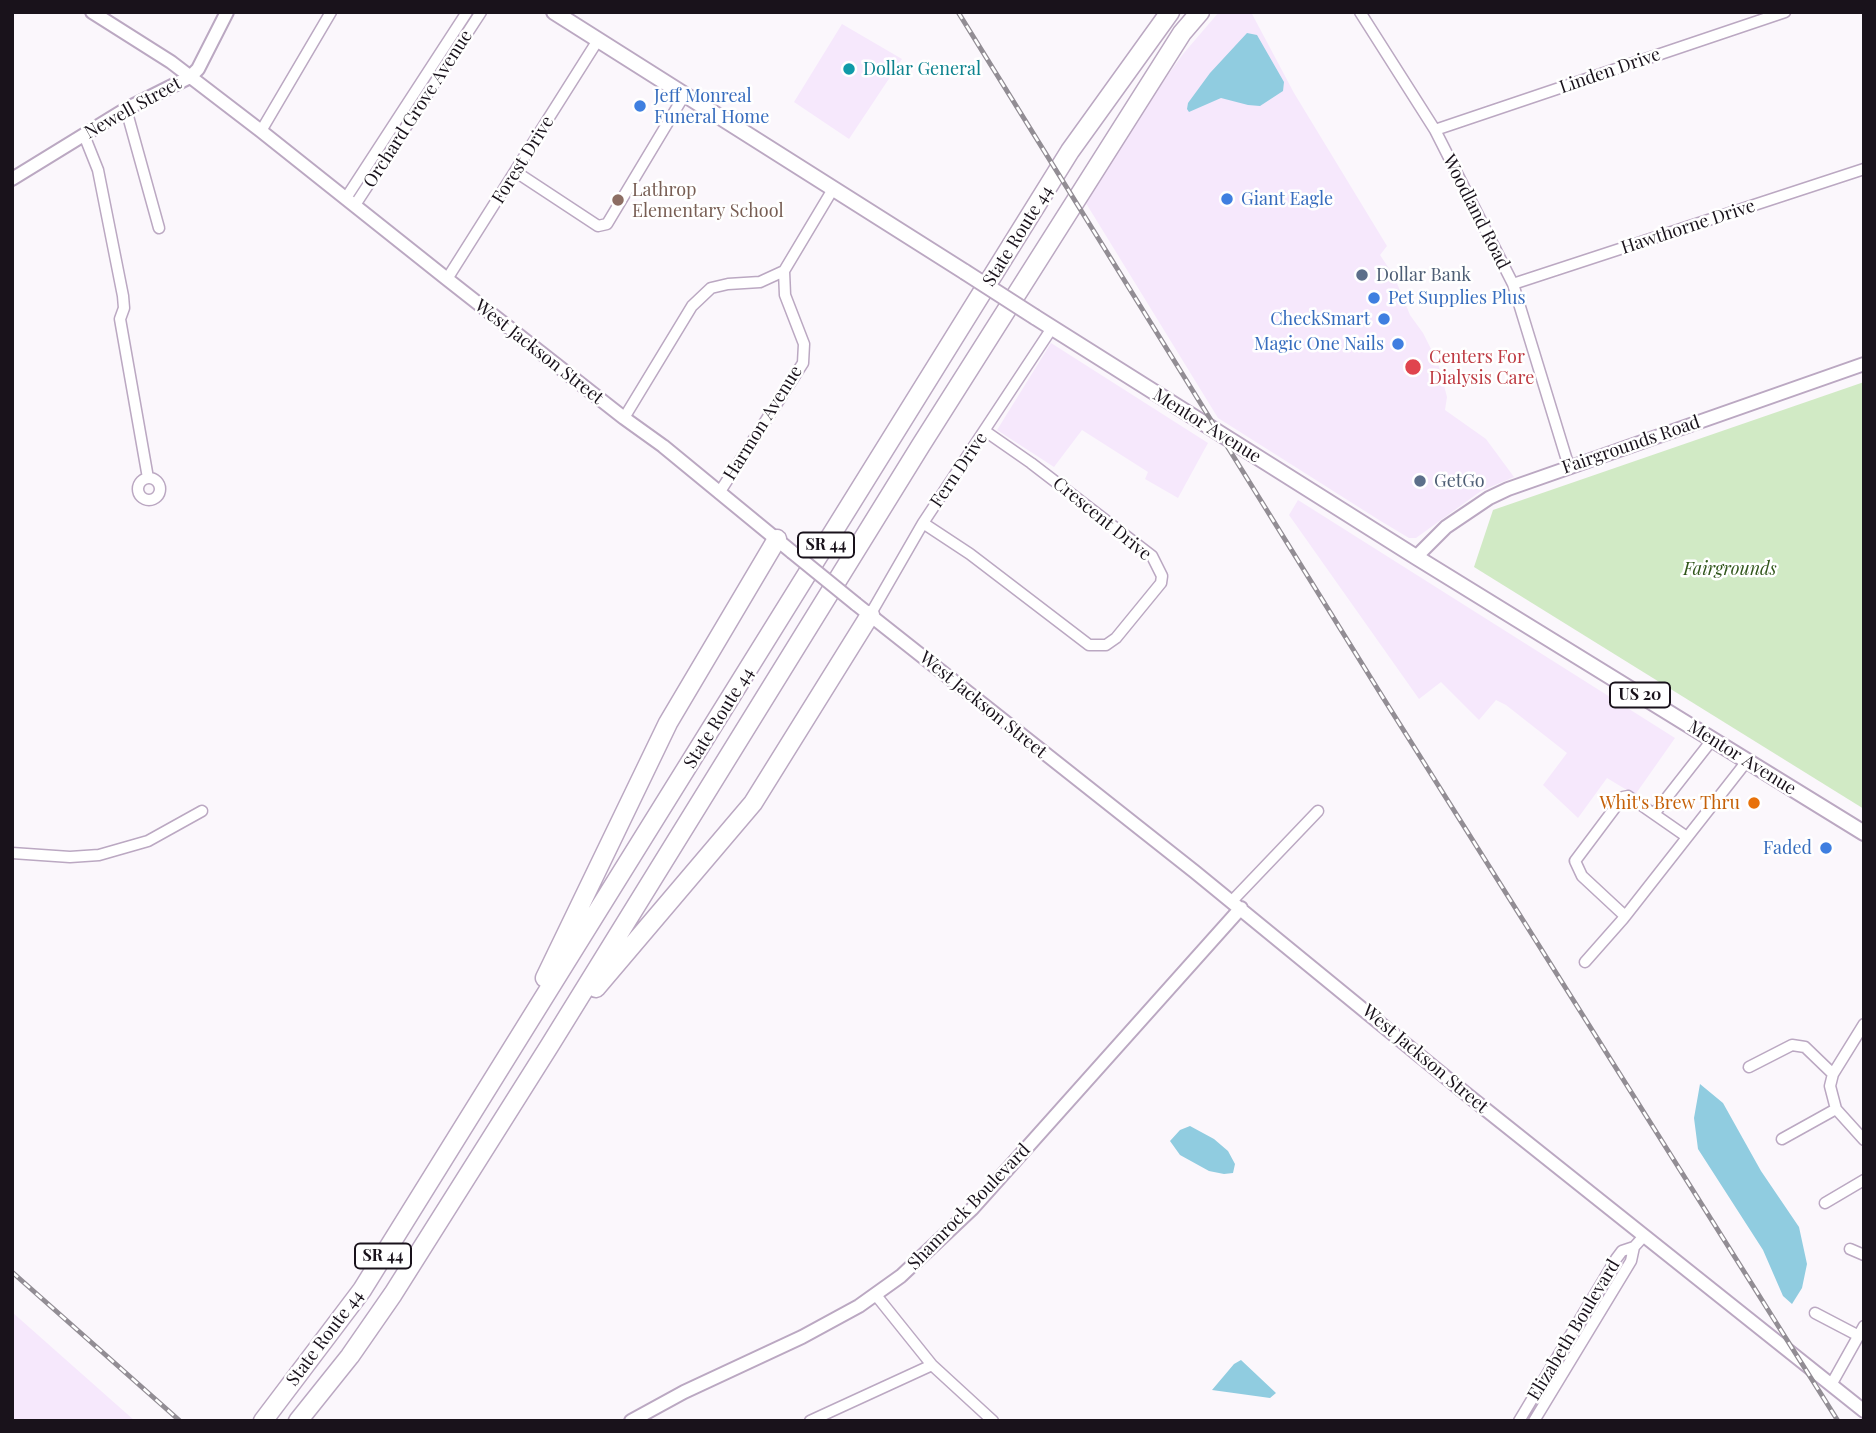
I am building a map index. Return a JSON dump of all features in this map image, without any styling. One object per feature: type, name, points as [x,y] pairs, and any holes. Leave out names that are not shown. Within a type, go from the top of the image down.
[{"type":"highway","name":"State Route 44","points":[[262,1421],[362,1290],[1070,151],[1170,12]]},
{"type":"highway","name":"State Route 44","points":[[299,1421],[393,1294],[920,445],[1175,44],[1200,12]]},
{"type":"highway","points":[[506,1060],[668,723],[777,539]]},
{"type":"highway","points":[[550,1045],[639,935],[752,803],[863,609]]},
{"type":"main road","name":"Mentor Avenue","points":[[554,12],[1416,557],[1864,833]]},
{"type":"street","name":"West Jackson Street","points":[[92,12],[171,62],[663,446],[1864,1411]]},
{"type":"street","name":"Newell Street","points":[[12,180],[126,109],[190,77],[198,69],[228,12]]},
{"type":"street","points":[[261,131],[331,12]]},
{"type":"street","name":"Orchard Grove Avenue","points":[[351,202],[467,12]]},
{"type":"street","name":"Orchard Grove Avenue","points":[[351,202],[481,12]]},
{"type":"street","name":"Woodland Road","points":[[1360,12],[1435,130],[1513,284],[1570,467]]},
{"type":"street","name":"Linden Drive","points":[[1435,130],[1785,12]]},
{"type":"street","name":"Forest Drive","points":[[447,279],[598,40]]},
{"type":"street","points":[[516,172],[598,226],[607,224],[685,94]]},
{"type":"street","points":[[126,109],[159,228]]},
{"type":"street","points":[[83,135],[98,170],[123,296],[124,308],[120,319],[148,478]]},
{"type":"street","name":"Hawthorne Drive","points":[[1513,284],[1864,169]]},
{"type":"street","points":[[624,418],[692,306],[711,288],[760,282],[785,271],[833,189]]},
{"type":"street","name":"Harmon Avenue","points":[[719,493],[803,363],[804,344],[785,295],[785,271]]},
{"type":"street","name":"Fern Drive","points":[[863,609],[1052,328]]},
{"type":"street","name":"Fairgrounds Road","points":[[1416,557],[1446,527],[1489,498],[1528,481],[1864,364]]},
{"type":"street","name":"Crescent Drive","points":[[923,523],[970,554],[1089,645],[1106,645],[1116,638],[1161,583],[1162,576],[1152,556],[985,431]]},
{"type":"street","points":[[1654,814],[1713,740]]},
{"type":"street","points":[[1585,962],[1625,916],[1747,761]]},
{"type":"street","points":[[1625,916],[1582,876],[1575,862],[1623,797],[1628,796],[1687,837]]},
{"type":"street","points":[[12,853],[70,857],[99,855],[148,841],[202,811]]},
{"type":"street","points":[[1237,905],[1318,811]]},
{"type":"street","name":"Shamrock Boulevard","points":[[631,1421],[684,1392],[802,1337],[859,1306],[901,1276],[972,1209],[1237,905]]},
{"type":"street","points":[[1864,1024],[1833,1074],[1830,1086],[1836,1109],[1864,1140]]},
{"type":"street","points":[[1749,1067],[1799,1044],[1805,1046],[1833,1074]]},
{"type":"street","points":[[1782,1139],[1836,1109]]},
{"type":"street","points":[[1825,1203],[1864,1180]]},
{"type":"street","name":"Elizabeth Boulevard","points":[[1519,1421],[1616,1259],[1622,1251],[1634,1247],[1644,1236]]},
{"type":"street","name":"Elizabeth Boulevard","points":[[1534,1421],[1631,1261],[1634,1247]]},
{"type":"street","points":[[1850,1249],[1864,1255]]},
{"type":"street","points":[[875,1294],[932,1365],[993,1421]]},
{"type":"street","points":[[1815,1313],[1862,1331],[1830,1385]]},
{"type":"street","points":[[810,1421],[932,1365]]},
{"type":"shaded area","points":[[1219,12],[1251,12],[1294,93],[1387,246],[1380,255],[1394,276],[1410,315],[1423,333],[1438,363],[1447,397],[1445,410],[1486,439],[1514,477],[1481,491],[1416,538],[1409,538],[1379,520],[1218,418],[1084,200],[1137,118],[1183,54]]},
{"type":"shaded area","points":[[842,24],[902,59],[849,139],[794,102]]},
{"type":"shaded area","points":[[1051,343],[1208,443],[1178,498],[1145,479],[1148,472],[1082,430],[1054,467],[997,430]]},
{"type":"shaded area","points":[[1298,500],[1675,738],[1635,795],[1607,778],[1578,818],[1543,785],[1567,753],[1506,705],[1496,700],[1479,720],[1441,682],[1419,699],[1289,515]]},
{"type":"shaded area","points":[[12,1312],[135,1421],[12,1421]]},
{"type":"green space","name":"Fairgrounds","points":[[1864,382],[1864,809],[1474,567],[1493,510]]},
{"type":"water","points":[[1247,33],[1257,35],[1284,82],[1283,91],[1260,106],[1221,98],[1189,112],[1188,103],[1210,73]]},
{"type":"water","points":[[1700,1084],[1723,1103],[1761,1171],[1799,1227],[1807,1264],[1802,1288],[1792,1304],[1783,1296],[1763,1250],[1698,1149],[1694,1118]]},
{"type":"water","points":[[1190,1126],[1214,1139],[1228,1151],[1235,1164],[1233,1173],[1209,1171],[1180,1155],[1170,1141],[1180,1130]]},
{"type":"water","points":[[1241,1360],[1276,1393],[1270,1398],[1212,1390],[1234,1364]]},
{"type":"railway","points":[[958,12],[1382,696],[1838,1421]]},
{"type":"railway","points":[[12,1272],[180,1421]]},
{"type":"place","name":"Dollar General","points":[[849,69]]},
{"type":"place","name":"Jeff Monreal Funeral Home","points":[[640,106]]},
{"type":"place","name":"Giant Eagle","points":[[1227,199]]},
{"type":"place","name":"Lathrop Elementary School","points":[[618,200]]},
{"type":"place","name":"Dollar Bank","points":[[1362,275]]},
{"type":"place","name":"Pet Supplies Plus","points":[[1374,298]]},
{"type":"place","name":"CheckSmart","points":[[1384,319]]},
{"type":"place","name":"Magic One Nails","points":[[1398,344]]},
{"type":"place","name":"Centers For Dialysis Care","points":[[1413,367]]},
{"type":"place","name":"GetGo","points":[[1420,481]]},
{"type":"place","name":"Whit's Brew Thru","points":[[1754,803]]},
{"type":"place","name":"Faded","points":[[1826,848]]}]
